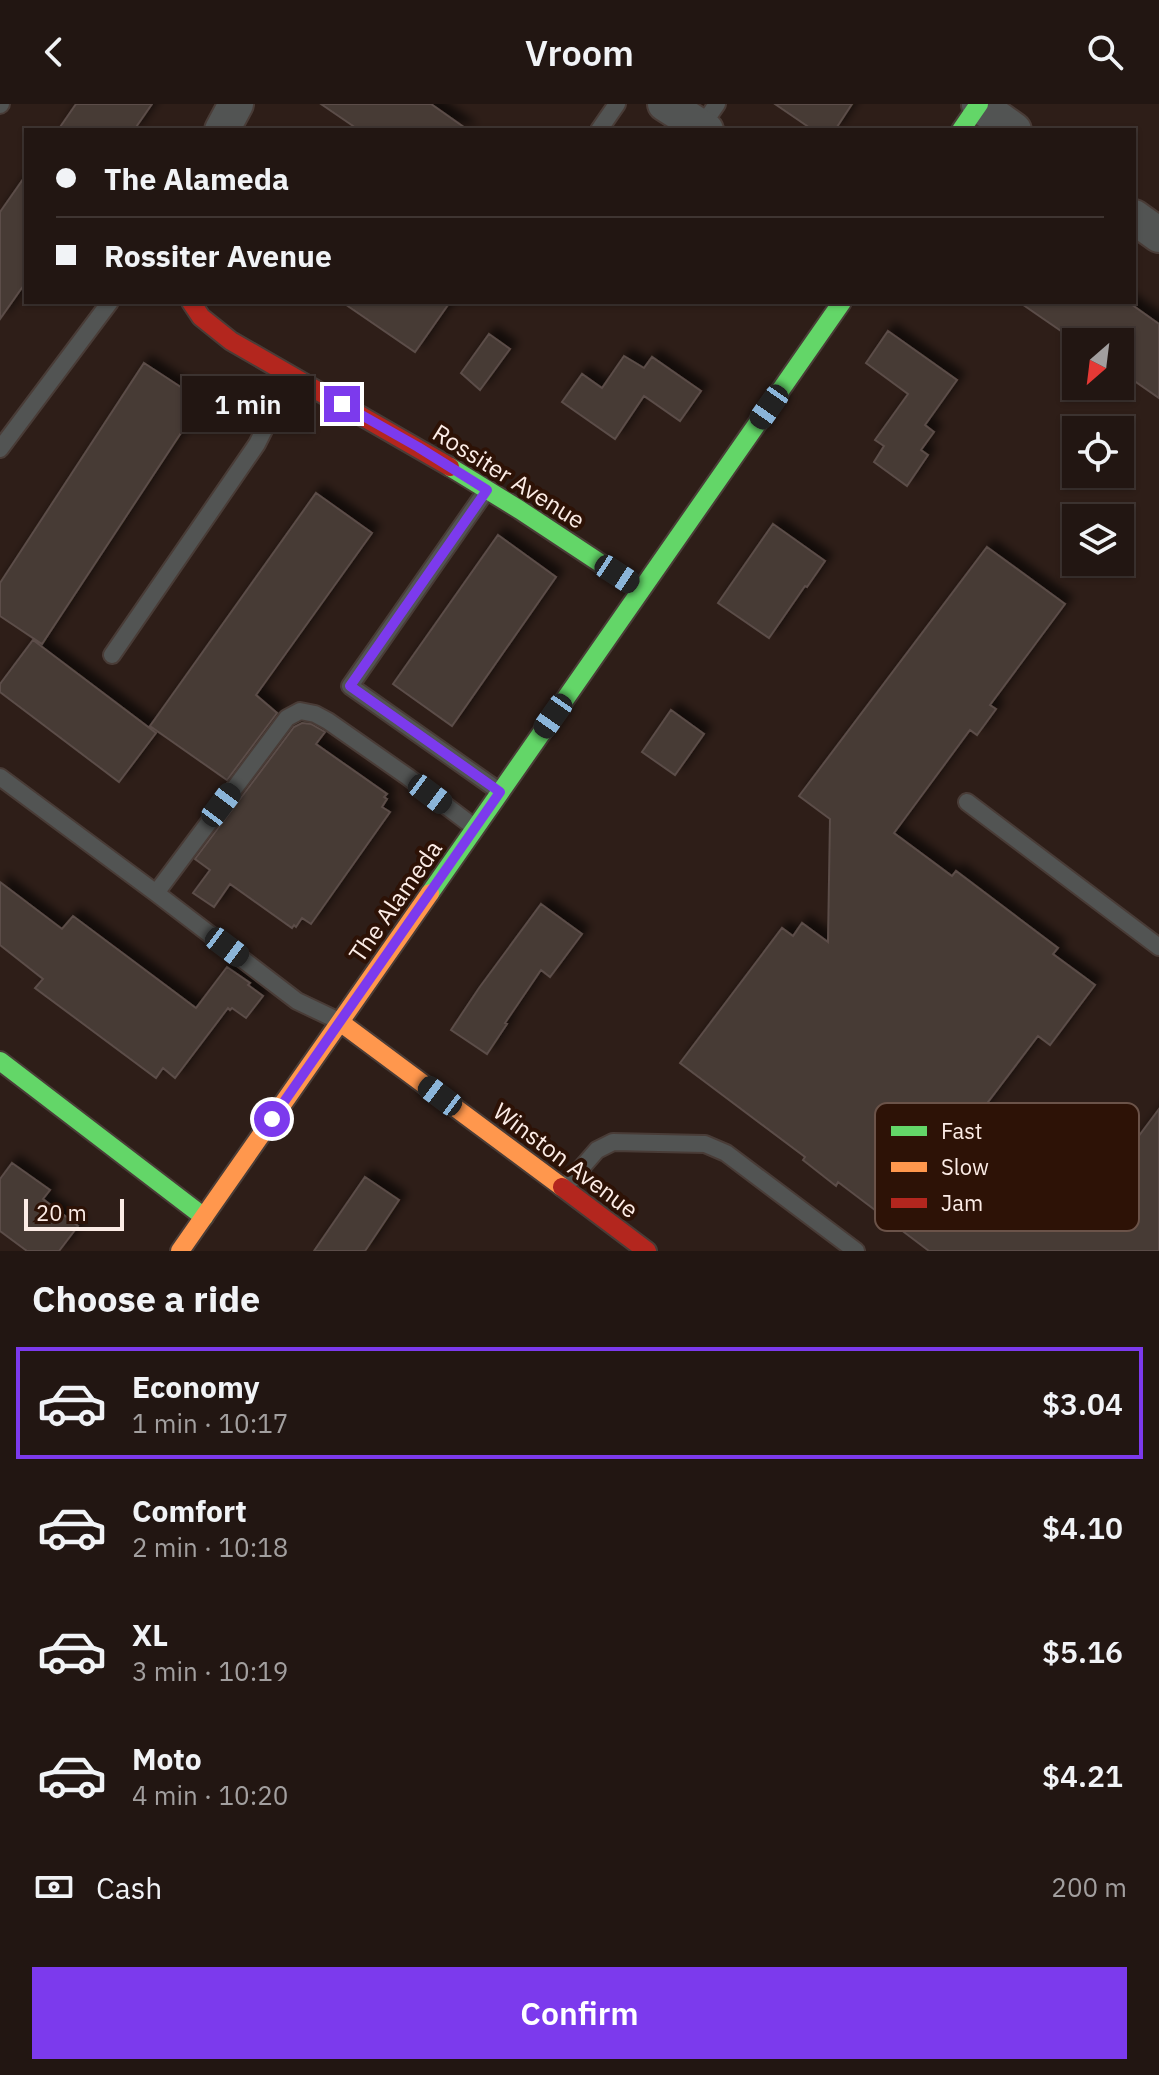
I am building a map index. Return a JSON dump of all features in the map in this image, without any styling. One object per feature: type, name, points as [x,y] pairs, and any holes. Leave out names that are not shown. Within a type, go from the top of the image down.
[{"type":"main road","points":[[962,128],[979,104]]},
{"type":"main road","name":"Rossiter Avenue","points":[[192,304],[201,317],[231,341],[418,447],[641,590]]},
{"type":"main road","name":"The Alameda","points":[[180,1251],[841,304]]},
{"type":"main road","name":"Winston Avenue","points":[[340,1022],[647,1251]]},
{"type":"main road","points":[[0,1061],[204,1217]]},
{"type":"street","points":[[223,128],[236,104]]},
{"type":"street","points":[[665,104],[708,120]]},
{"type":"street","points":[[979,104],[1011,128]]},
{"type":"street","points":[[1136,218],[1159,235]]},
{"type":"lane","points":[[600,128],[617,104]]},
{"type":"lane","points":[[0,449],[109,304]]},
{"type":"lane","points":[[112,655],[257,444],[291,375]]},
{"type":"lane","points":[[487,490],[350,686],[500,792]]},
{"type":"lane","points":[[156,893],[287,718],[300,711],[315,714],[341,729],[475,828]]},
{"type":"lane","points":[[0,777],[297,1001],[340,1022]]},
{"type":"lane","points":[[967,802],[1159,947]]},
{"type":"lane","points":[[564,1189],[597,1150],[613,1142],[705,1144],[726,1153],[856,1251]]},
{"type":"building","points":[[76,104],[152,104],[135,128],[59,128]]},
{"type":"building","points":[[321,104],[431,104],[465,128],[356,128]]},
{"type":"building","points":[[775,104],[852,104],[836,128],[810,128]]},
{"type":"building","points":[[24,178],[24,285],[0,319],[0,212]]},
{"type":"building","points":[[345,304],[449,304],[415,352]]},
{"type":"building","points":[[1022,304],[1131,304],[1159,324],[1159,398],[1134,381],[1134,328],[1062,328],[1062,332]]},
{"type":"building","points":[[888,331],[957,380],[925,425],[934,432],[921,450],[928,455],[907,486],[874,462],[884,446],[875,440],[908,394],[866,363]]},
{"type":"building","points":[[489,334],[510,349],[480,390],[461,373]]},
{"type":"building","points":[[624,356],[644,368],[652,357],[701,391],[680,421],[644,396],[615,439],[562,402],[582,374],[602,388]]},
{"type":"building","points":[[144,363],[202,401],[42,644],[0,616],[0,583]]},
{"type":"building","points":[[316,493],[372,533],[256,695],[277,713],[227,780],[150,726]]},
{"type":"building","points":[[773,524],[825,561],[769,638],[718,603]]},
{"type":"building","points":[[498,535],[556,577],[452,726],[393,684]]},
{"type":"building","points":[[987,547],[1065,604],[990,705],[996,709],[977,735],[970,730],[894,833],[952,876],[956,871],[1058,948],[1053,954],[1095,985],[1050,1045],[1038,1036],[987,1103],[875,1103],[875,1210],[838,1182],[836,1186],[803,1160],[805,1157],[680,1063],[782,928],[793,936],[802,923],[828,942],[830,819],[799,796]]},
{"type":"building","points":[[33,640],[156,733],[119,782],[0,692],[0,684]]},
{"type":"building","points":[[671,710],[704,734],[675,775],[642,752]]},
{"type":"building","points":[[302,723],[325,732],[316,744],[387,794],[382,807],[390,812],[311,924],[302,918],[292,928],[230,884],[214,907],[193,893],[210,870],[195,859],[294,727]]},
{"type":"building","points":[[0,882],[62,929],[73,916],[196,1008],[227,967],[263,996],[246,1018],[228,1008],[175,1078],[163,1068],[156,1078],[35,988],[43,979],[0,945]]},
{"type":"building","points":[[541,904],[582,934],[550,977],[541,970],[487,1054],[451,1030]]},
{"type":"building","points":[[1159,1109],[1159,1251],[929,1251],[903,1231],[1139,1231],[1139,1136]]},
{"type":"building","points":[[12,1163],[50,1190],[43,1199],[78,1226],[59,1251],[27,1251],[0,1231],[0,1179]]},
{"type":"building","points":[[365,1177],[399,1200],[365,1251],[314,1251]]},
{"type":"traffic: fast","points":[[962,128],[979,104]]},
{"type":"traffic: fast","points":[[430,893],[841,304]]},
{"type":"traffic: fast","points":[[450,467],[641,590]]},
{"type":"traffic: fast","points":[[0,1061],[204,1217]]},
{"type":"traffic: slow","points":[[180,1251],[430,893]]},
{"type":"traffic: slow","points":[[340,1022],[562,1187]]},
{"type":"traffic: jam","points":[[192,304],[201,317],[231,341],[450,467]]},
{"type":"traffic: jam","points":[[562,1187],[647,1251]]},
{"type":"route","points":[[272,1119],[500,792],[350,686],[487,490],[342,404]]}]
